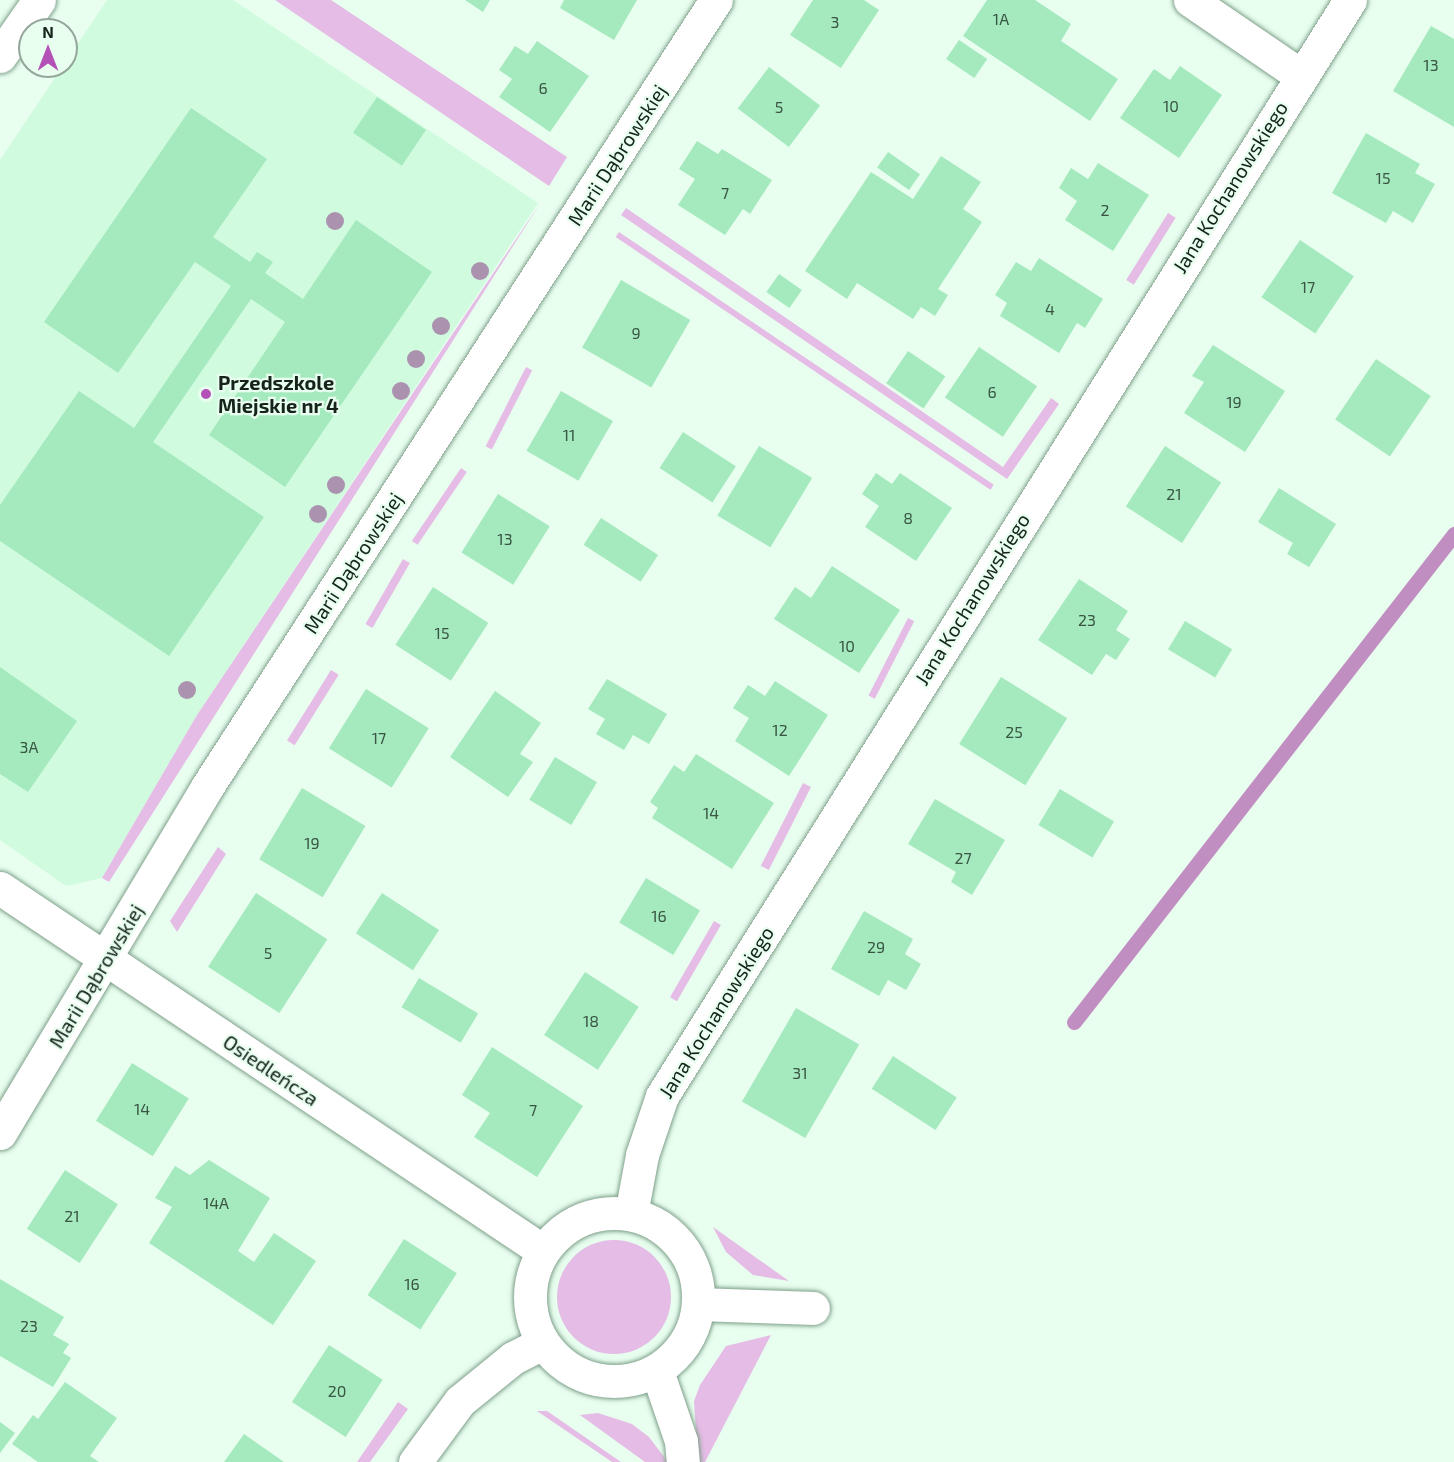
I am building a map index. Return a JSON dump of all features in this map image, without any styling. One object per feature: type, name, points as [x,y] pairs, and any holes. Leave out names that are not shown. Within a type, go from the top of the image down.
[{"type":"street","points":[[0,56],[39,0]]},
{"type":"street","name":"Marii Dąbrowskiej","points":[[0,1132],[207,788],[717,0]]},
{"type":"street","points":[[1190,0],[1300,75]]},
{"type":"street","name":"Jana Kochanowskiego","points":[[631,1214],[642,1155],[662,1096],[1300,75],[1350,0]]},
{"type":"street","name":"Osiedleńcza","points":[[0,888],[543,1251]]},
{"type":"street","points":[[606,1213],[631,1214],[650,1221],[682,1247],[692,1264],[699,1304],[686,1342],[657,1371],[633,1380],[606,1382],[581,1376],[559,1363],[542,1343],[532,1321],[529,1297],[532,1273],[543,1251],[560,1232],[581,1219],[606,1213]]},
{"type":"street","points":[[699,1304],[813,1308]]},
{"type":"street","points":[[415,1462],[460,1401],[513,1358],[542,1343]]},
{"type":"street","points":[[657,1371],[681,1441],[683,1462]]},
{"type":"shaded area","name":"Przedszkole Miejskie nr 4","points":[[107,0],[233,0],[538,203],[197,715],[102,878],[66,886],[0,840],[0,160],[55,78],[78,78],[78,43]]},
{"type":"shaded area","points":[[275,0],[331,0],[567,157],[549,186]]},
{"type":"shaded area","points":[[541,202],[109,882],[102,878],[197,715]]},
{"type":"shaded area","points":[[626,208],[1003,467],[1051,398],[1059,404],[1007,479],[621,215]]},
{"type":"shaded area","points":[[1168,213],[1176,218],[1134,285],[1126,280]]},
{"type":"shaded area","points":[[619,232],[994,485],[990,490],[616,237]]},
{"type":"shaded area","points":[[526,367],[532,370],[492,449],[486,446]]},
{"type":"shaded area","points":[[461,468],[467,472],[418,545],[412,541]]},
{"type":"shaded area","points":[[403,559],[410,563],[372,628],[366,624]]},
{"type":"shaded area","points":[[908,618],[914,621],[875,699],[869,696]]},
{"type":"shaded area","points":[[331,670],[339,675],[295,745],[287,740]]},
{"type":"shaded area","points":[[803,783],[811,787],[769,870],[761,866]]},
{"type":"shaded area","points":[[218,847],[226,854],[177,932],[170,921]]},
{"type":"shaded area","points":[[714,921],[721,925],[677,1001],[670,997]]},
{"type":"shaded area","points":[[713,1227],[789,1281],[753,1275],[726,1252]]},
{"type":"shaded area","points":[[614,1240],[636,1244],[646,1249],[662,1265],[667,1275],[671,1297],[667,1319],[662,1329],[646,1345],[636,1350],[614,1354],[592,1350],[582,1345],[566,1329],[561,1319],[557,1297],[561,1275],[566,1265],[582,1249],[592,1244]]},
{"type":"shaded area","points":[[771,1335],[705,1462],[698,1462],[694,1401],[700,1385],[726,1346]]},
{"type":"shaded area","points":[[398,1402],[408,1409],[370,1462],[357,1462]]},
{"type":"shaded area","points":[[537,1411],[547,1411],[621,1462],[612,1462]]},
{"type":"shaded area","points":[[598,1413],[632,1424],[649,1437],[668,1462],[645,1462],[580,1415]]},
{"type":"building","points":[[465,0],[490,0],[483,12]]},
{"type":"building","points":[[564,0],[637,0],[614,40],[560,8]]},
{"type":"building","points":[[813,0],[864,0],[879,10],[841,68],[790,35]]},
{"type":"building","points":[[987,0],[1035,0],[1071,24],[1061,41],[1118,79],[1090,121],[963,36]]},
{"type":"building","points":[[1431,26],[1454,39],[1454,127],[1393,91]]},
{"type":"building","points":[[959,40],[987,59],[974,78],[946,59]]},
{"type":"building","points":[[537,41],[589,76],[550,132],[499,97],[512,79],[499,70],[515,46],[528,54]]},
{"type":"building","points":[[1180,66],[1222,95],[1179,158],[1120,118],[1154,69],[1170,80]]},
{"type":"building","points":[[769,67],[820,106],[789,147],[738,109]]},
{"type":"building","points":[[377,97],[426,130],[402,166],[353,133]]},
{"type":"building","points":[[191,108],[267,159],[213,237],[250,262],[257,252],[273,262],[265,273],[303,299],[356,220],[432,272],[285,487],[209,435],[285,322],[251,299],[153,442],[264,517],[169,656],[0,541],[0,505],[79,391],[134,428],[231,286],[195,262],[118,373],[44,322]]},
{"type":"building","points":[[1366,133],[1420,164],[1415,173],[1435,184],[1413,223],[1393,211],[1386,223],[1332,193]]},
{"type":"building","points":[[697,141],[718,154],[722,149],[772,180],[750,214],[743,209],[725,235],[678,205],[695,179],[679,169]]},
{"type":"building","points":[[888,152],[920,174],[909,190],[877,168]]},
{"type":"building","points":[[941,156],[981,182],[963,209],[982,222],[938,289],[948,295],[935,316],[921,307],[913,319],[857,283],[847,299],[805,271],[871,172],[913,199]]},
{"type":"building","points":[[1098,163],[1149,195],[1113,251],[1065,220],[1077,201],[1059,188],[1071,168],[1088,179]]},
{"type":"building","points":[[1300,240],[1354,276],[1315,334],[1261,297]]},
{"type":"building","points":[[1039,258],[1103,299],[1085,328],[1077,323],[1059,353],[1000,316],[1007,303],[995,295],[1016,262],[1031,271]]},
{"type":"building","points":[[779,274],[802,290],[789,308],[766,292]]},
{"type":"building","points":[[621,280],[690,320],[651,388],[582,348]]},
{"type":"building","points":[[1213,345],[1285,391],[1245,452],[1184,413],[1204,382],[1192,376]]},
{"type":"building","points":[[979,347],[1037,386],[1003,437],[945,398]]},
{"type":"building","points":[[908,351],[945,376],[923,408],[886,383]]},
{"type":"building","points":[[1376,359],[1431,396],[1390,456],[1335,420]]},
{"type":"building","points":[[561,391],[613,421],[578,481],[526,451]]},
{"type":"building","points":[[683,432],[736,466],[712,502],[660,468]]},
{"type":"building","points":[[759,446],[812,478],[770,547],[717,515]]},
{"type":"building","points":[[1165,446],[1221,482],[1182,543],[1126,506]]},
{"type":"building","points":[[876,473],[892,484],[900,473],[952,508],[916,561],[865,527],[879,506],[862,494]]},
{"type":"building","points":[[1279,488],[1336,524],[1309,567],[1287,554],[1293,543],[1258,522]]},
{"type":"building","points":[[498,494],[550,526],[513,585],[461,553]]},
{"type":"building","points":[[601,518],[658,555],[641,582],[584,545]]},
{"type":"building","points":[[832,566],[900,610],[859,673],[774,619],[795,587],[811,598]]},
{"type":"building","points":[[1079,579],[1128,611],[1116,630],[1130,639],[1116,660],[1106,654],[1092,675],[1038,640]]},
{"type":"building","points":[[433,587],[488,623],[451,681],[395,645]]},
{"type":"building","points":[[1185,621],[1232,649],[1215,678],[1168,649]]},
{"type":"building","points":[[0,667],[77,721],[28,792],[0,774]]},
{"type":"building","points":[[1001,677],[1067,718],[1025,785],[959,744]]},
{"type":"building","points":[[607,679],[667,714],[649,744],[633,735],[624,750],[596,734],[605,719],[588,709]]},
{"type":"building","points":[[775,681],[828,715],[789,776],[735,741],[749,718],[733,708],[748,685],[765,696]]},
{"type":"building","points":[[366,689],[429,728],[392,788],[329,748]]},
{"type":"building","points":[[495,691],[541,723],[520,754],[533,762],[508,797],[450,757]]},
{"type":"building","points":[[696,754],[774,803],[732,869],[652,818],[658,808],[650,802],[674,765],[684,772]]},
{"type":"building","points":[[555,757],[597,782],[571,825],[529,800]]},
{"type":"building","points":[[302,788],[365,826],[323,897],[259,859]]},
{"type":"building","points":[[1060,789],[1114,821],[1092,857],[1038,825]]},
{"type":"building","points":[[935,799],[1005,840],[972,895],[951,882],[956,872],[908,844]]},
{"type":"building","points":[[646,878],[700,910],[673,955],[619,923]]},
{"type":"building","points":[[256,893],[327,939],[279,1013],[208,967]]},
{"type":"building","points":[[382,893],[439,930],[413,970],[356,933]]},
{"type":"building","points":[[864,911],[913,939],[905,954],[921,964],[906,990],[888,980],[879,996],[831,969]]},
{"type":"building","points":[[585,972],[639,1007],[598,1070],[544,1035]]},
{"type":"building","points":[[419,978],[478,1014],[461,1043],[401,1007]]},
{"type":"building","points":[[796,1008],[859,1044],[805,1138],[742,1102]]},
{"type":"building","points":[[492,1047],[583,1106],[537,1177],[474,1137],[490,1113],[462,1095]]},
{"type":"building","points":[[893,1056],[957,1097],[935,1130],[872,1089]]},
{"type":"building","points":[[132,1063],[189,1099],[153,1156],[96,1121]]},
{"type":"building","points":[[209,1160],[270,1198],[238,1251],[254,1262],[274,1233],[316,1261],[273,1325],[149,1243],[172,1207],[155,1198],[175,1166],[190,1175]]},
{"type":"building","points":[[65,1170],[118,1204],[80,1263],[27,1229]]},
{"type":"building","points":[[404,1239],[457,1273],[420,1330],[368,1295]]},
{"type":"building","points":[[0,1279],[64,1317],[53,1335],[69,1344],[63,1353],[71,1358],[53,1387],[0,1356]]},
{"type":"building","points":[[329,1345],[383,1380],[346,1437],[292,1402]]},
{"type":"building","points":[[65,1382],[117,1418],[90,1456],[99,1462],[38,1462],[12,1444],[33,1415],[38,1419]]},
{"type":"building","points":[[0,1422],[15,1433],[0,1453]]},
{"type":"building","points":[[244,1434],[284,1462],[224,1462]]},
{"type":"waterway","points":[[1074,1022],[1454,534]]},
{"type":"place","name":"Przedszkole Miejskie nr 4","points":[[206,394]]}]
